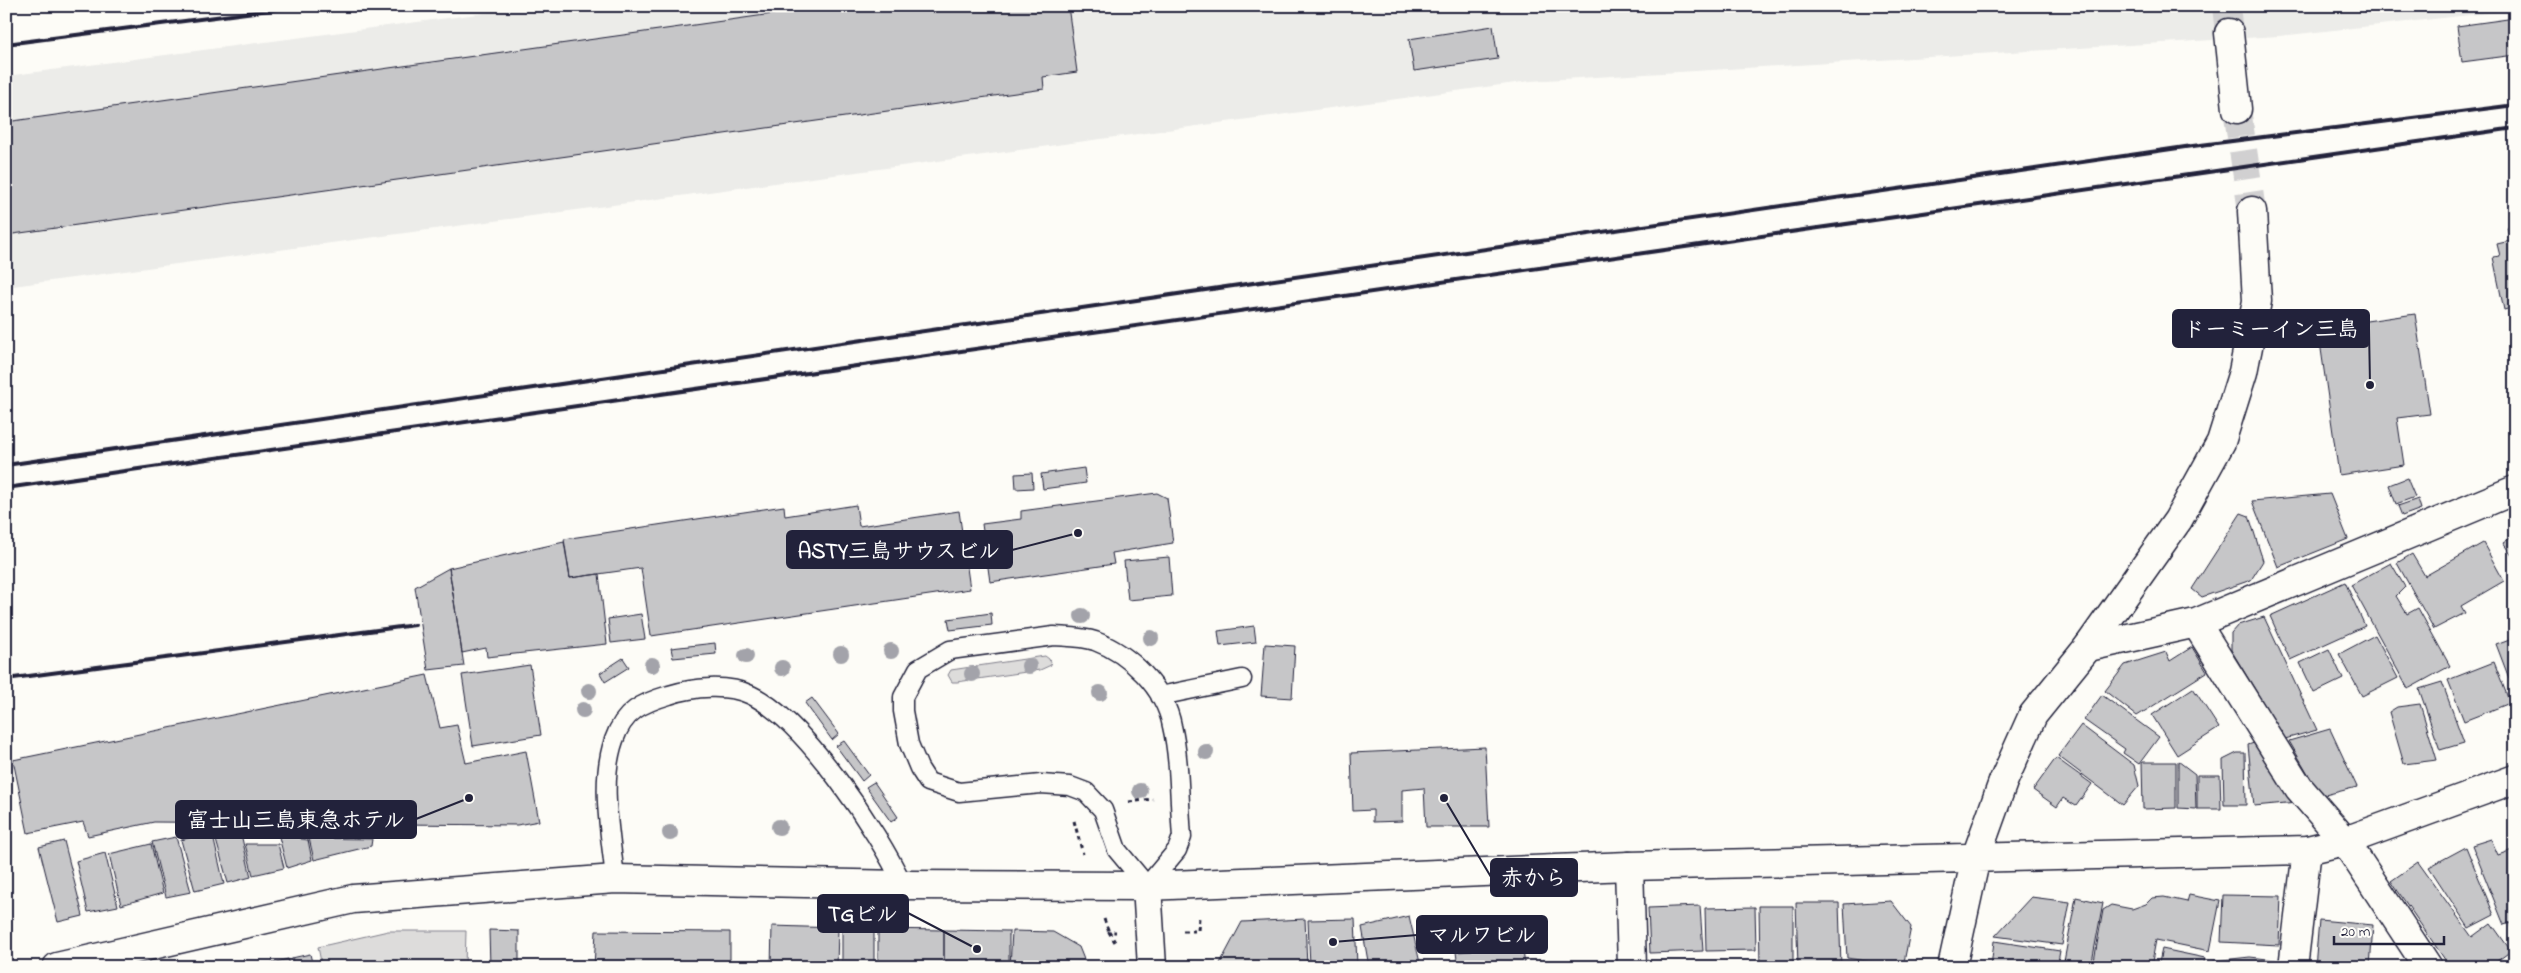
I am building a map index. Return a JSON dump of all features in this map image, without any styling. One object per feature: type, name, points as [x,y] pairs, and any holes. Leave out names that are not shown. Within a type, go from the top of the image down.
[{"type":"street","points":[[2228,33],[2237,109]]},
{"type":"street","points":[[1952,967],[1976,856],[2003,782],[2033,715],[2088,647],[2178,520],[2220,442],[2243,372],[2257,302],[2252,211]]},
{"type":"street","points":[[2088,647],[2196,623],[2515,490]]},
{"type":"street","points":[[2196,623],[2299,788],[2345,841],[2428,967]]},
{"type":"street","points":[[57,967],[354,899],[615,879],[903,885],[1148,886],[1629,866],[1976,856],[2307,850],[2345,841],[2515,779]]},
{"type":"street","points":[[2293,967],[2307,850]]},
{"type":"street","points":[[1629,866],[1632,967]]},
{"type":"street","points":[[1148,886],[1152,967]]},
{"type":"lane","points":[[1054,636],[1094,641],[1120,654],[1139,669],[1160,696],[1172,725],[1182,837],[1177,850],[1148,886],[1117,850],[1103,810],[1086,792],[1070,786],[1041,784],[959,792],[928,782],[919,768],[909,744],[903,711],[903,697],[918,669],[950,650],[1054,636]]},
{"type":"lane","points":[[1160,696],[1242,679]]},
{"type":"lane","points":[[615,879],[606,776],[614,740],[627,714],[650,701],[682,691],[720,688],[750,694],[777,710],[832,772],[891,859],[903,885]]},
{"type":"shaded area","points":[[538,6],[2515,6],[2515,10],[2279,36],[1530,81],[6,287],[6,76]]},
{"type":"shaded area","points":[[1045,656],[1049,659],[1051,665],[1040,670],[957,682],[952,682],[948,675],[951,670]]},
{"type":"shaded area","points":[[388,931],[466,931],[465,967],[322,967],[318,947]]},
{"type":"building","points":[[829,6],[1068,6],[1077,72],[1043,77],[1044,89],[6,235],[6,122]]},
{"type":"building","points":[[2515,18],[2515,55],[2462,62],[2457,26]]},
{"type":"building","points":[[1493,26],[1498,59],[1414,71],[1409,39]]},
{"type":"building","points":[[2515,225],[2515,307],[2504,310],[2493,257],[2500,256],[2497,244],[2510,241],[2507,227]]},
{"type":"building","points":[[2415,314],[2430,414],[2397,418],[2404,465],[2339,475],[2318,328]]},
{"type":"building","points":[[1084,468],[1086,483],[1043,489],[1041,474]]},
{"type":"building","points":[[1032,473],[1033,488],[1016,489],[1015,474]]},
{"type":"building","points":[[2407,478],[2415,497],[2396,504],[2389,485]]},
{"type":"building","points":[[1157,493],[1167,498],[1173,543],[1112,553],[1114,564],[990,582],[982,524],[1021,519],[1021,511]]},
{"type":"building","points":[[2330,494],[2348,539],[2278,567],[2252,501]]},
{"type":"building","points":[[2418,499],[2421,509],[2402,516],[2398,506]]},
{"type":"building","points":[[856,505],[859,526],[959,511],[970,589],[651,636],[641,568],[570,578],[564,539],[784,506],[785,516]]},
{"type":"building","points":[[2241,513],[2249,516],[2263,561],[2251,580],[2202,597],[2192,589]]},
{"type":"building","points":[[2515,535],[2515,560],[2503,543]]},
{"type":"building","points":[[564,542],[570,578],[599,574],[607,644],[487,657],[486,648],[462,653],[449,568]]},
{"type":"building","points":[[2483,543],[2504,581],[2461,606],[2465,613],[2434,629],[2397,563],[2412,554],[2425,576]]},
{"type":"building","points":[[1169,557],[1172,596],[1128,600],[1124,561]]},
{"type":"building","points":[[2391,563],[2405,587],[2396,596],[2407,614],[2418,608],[2450,666],[2408,689],[2351,585]]},
{"type":"building","points":[[449,568],[464,666],[428,670],[415,587]]},
{"type":"building","points":[[2345,582],[2365,626],[2290,660],[2270,616]]},
{"type":"building","points":[[991,613],[992,625],[950,630],[948,619]]},
{"type":"building","points":[[641,614],[645,639],[611,643],[608,619]]},
{"type":"building","points":[[2264,617],[2317,730],[2285,739],[2231,650],[2231,633],[2238,625]]},
{"type":"building","points":[[1254,626],[1256,642],[1220,646],[1218,631]]},
{"type":"building","points":[[2375,635],[2398,678],[2362,696],[2339,654]]},
{"type":"building","points":[[2515,637],[2515,694],[2496,644]]},
{"type":"building","points":[[715,643],[716,654],[673,658],[671,648]]},
{"type":"building","points":[[1265,644],[1295,646],[1292,698],[1261,696]]},
{"type":"building","points":[[2192,647],[2207,672],[2137,716],[2105,691],[2125,665],[2166,652],[2170,661]]},
{"type":"building","points":[[2329,649],[2343,679],[2314,693],[2300,663]]},
{"type":"building","points":[[623,658],[629,667],[605,682],[600,673]]},
{"type":"building","points":[[2494,662],[2510,703],[2464,721],[2448,680]]},
{"type":"building","points":[[530,665],[541,735],[473,746],[462,675]]},
{"type":"building","points":[[427,675],[440,728],[457,725],[466,763],[526,751],[539,821],[517,825],[154,822],[88,836],[83,822],[28,833],[13,760]]},
{"type":"building","points":[[2442,682],[2464,743],[2440,750],[2419,689]]},
{"type":"building","points":[[2193,688],[2219,728],[2177,755],[2152,715]]},
{"type":"building","points":[[2102,695],[2159,737],[2139,764],[2123,753],[2125,749],[2084,720]]},
{"type":"building","points":[[812,698],[839,734],[832,740],[805,703]]},
{"type":"building","points":[[2420,704],[2437,760],[2404,764],[2389,712],[2397,707]]},
{"type":"building","points":[[2081,725],[2134,765],[2139,786],[2123,805],[2058,756]]},
{"type":"building","points":[[2330,729],[2357,787],[2321,796],[2289,741]]},
{"type":"building","points":[[844,741],[869,775],[862,781],[836,746]]},
{"type":"building","points":[[2257,742],[2297,802],[2254,806],[2248,745]]},
{"type":"building","points":[[1485,747],[1489,827],[1426,827],[1424,788],[1402,790],[1402,821],[1373,822],[1373,810],[1353,811],[1351,753]]},
{"type":"building","points":[[2237,753],[2245,753],[2246,805],[2224,805],[2223,760]]},
{"type":"building","points":[[2056,758],[2092,784],[2076,806],[2063,798],[2057,807],[2033,790]]},
{"type":"building","points":[[2178,761],[2195,774],[2196,809],[2178,808]]},
{"type":"building","points":[[2142,762],[2176,762],[2176,808],[2143,809]]},
{"type":"building","points":[[2197,775],[2220,775],[2221,809],[2197,809]]},
{"type":"building","points":[[874,782],[898,817],[891,822],[866,787]]},
{"type":"building","points":[[212,832],[224,884],[195,891],[181,840]]},
{"type":"building","points":[[298,832],[301,839],[308,840],[312,860],[287,868],[278,833]]},
{"type":"building","points":[[241,834],[251,877],[228,883],[216,840]]},
{"type":"building","points":[[176,837],[191,892],[166,897],[152,842]]},
{"type":"building","points":[[309,838],[372,839],[371,846],[314,860]]},
{"type":"building","points":[[2491,839],[2498,855],[2515,849],[2515,929],[2512,930],[2510,923],[2504,925],[2472,845]]},
{"type":"building","points":[[64,841],[83,916],[58,922],[39,847]]},
{"type":"building","points":[[151,844],[163,893],[121,905],[109,854]]},
{"type":"building","points":[[245,844],[278,844],[284,868],[253,875]]},
{"type":"building","points":[[2466,847],[2494,915],[2469,928],[2429,867]]},
{"type":"building","points":[[105,853],[118,906],[88,912],[76,861]]},
{"type":"building","points":[[2418,862],[2472,937],[2491,923],[2511,951],[2489,967],[2450,967],[2391,881]]},
{"type":"building","points":[[2189,895],[2220,901],[2210,951],[2156,940],[2151,967],[2093,967],[2103,910],[2111,905],[2132,909],[2146,904],[2152,898],[2164,897],[2187,902]]},
{"type":"building","points":[[2223,895],[2281,896],[2279,945],[2221,942]]},
{"type":"building","points":[[2031,897],[2070,902],[2062,945],[1995,936]]},
{"type":"building","points":[[2076,897],[2103,903],[2091,967],[2063,967]]},
{"type":"building","points":[[1891,901],[1911,927],[1903,967],[1847,958],[1844,904]]},
{"type":"building","points":[[1796,903],[1839,903],[1841,967],[1798,967]]},
{"type":"building","points":[[1700,906],[1703,951],[1650,953],[1648,908]]},
{"type":"building","points":[[1759,906],[1793,906],[1793,967],[1760,967]]},
{"type":"building","points":[[1755,907],[1756,950],[1706,951],[1705,908]]},
{"type":"building","points":[[1409,916],[1421,967],[1369,967],[1362,927]]},
{"type":"building","points":[[1305,919],[1307,967],[1218,967],[1242,922]]},
{"type":"building","points":[[1355,919],[1357,965],[1310,966],[1308,920]]},
{"type":"building","points":[[2319,920],[2373,925],[2370,967],[2315,967]]},
{"type":"building","points":[[772,926],[838,928],[837,967],[771,967]]},
{"type":"building","points":[[842,928],[874,928],[874,967],[842,967]]},
{"type":"building","points":[[878,929],[944,930],[944,967],[878,967]]},
{"type":"building","points":[[489,930],[519,931],[519,967],[490,967]]},
{"type":"building","points":[[944,930],[1009,931],[1009,967],[944,967]]},
{"type":"building","points":[[596,931],[730,932],[730,967],[594,967]]},
{"type":"building","points":[[1012,931],[1053,932],[1079,947],[1087,967],[1010,967]]},
{"type":"building","points":[[1505,941],[1513,949],[1523,949],[1525,967],[1458,967],[1456,952],[1472,951],[1476,944]]},
{"type":"building","points":[[1994,941],[2060,951],[2057,967],[1991,967]]},
{"type":"building","points":[[2162,949],[2205,958],[2203,967],[2158,967]]},
{"type":"building","points":[[310,954],[313,967],[295,967],[292,958]]},
{"type":"building","points":[[2250,957],[2276,960],[2275,967],[2212,967],[2213,961]]},
{"type":"building","points":[[288,959],[290,967],[257,967]]},
{"type":"tunnel","points":[[2226,6],[2229,33]]},
{"type":"tunnel","points":[[2237,109],[2252,211]]},
{"type":"railway","points":[[6,44],[300,6]]},
{"type":"railway","points":[[6,465],[2185,147],[2515,105]]},
{"type":"railway","points":[[6,488],[2515,128]]},
{"type":"railway","points":[[6,679],[415,625]]},
{"type":"place","name":"ドーミーイン三島","points":[[2370,385]]},
{"type":"place","name":"ASTY三島サウスビル","points":[[1078,533]]},
{"type":"place","name":"富士山三島東急ホテル","points":[[469,798]]},
{"type":"place","name":"赤から","points":[[1444,798]]},
{"type":"place","name":"マルワビル","points":[[1333,942]]},
{"type":"place","name":"TGビル","points":[[977,949]]}]
